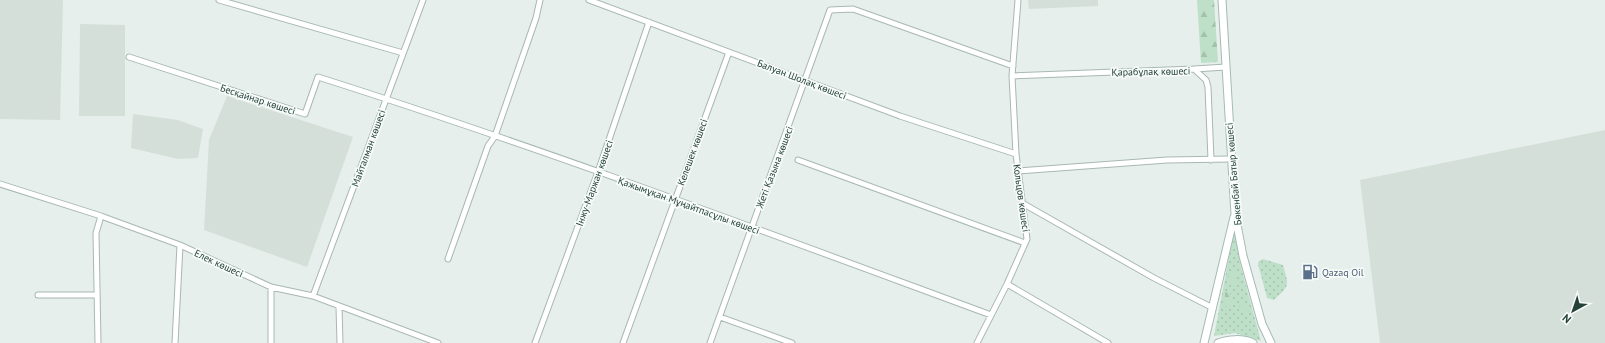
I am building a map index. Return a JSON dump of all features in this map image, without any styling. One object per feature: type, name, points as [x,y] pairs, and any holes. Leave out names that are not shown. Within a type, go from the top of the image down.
[{"type":"main road","name":"Бөкенбай Батыр көшесі","points":[[1222,0],[1235,214],[1241,246],[1262,324],[1271,343]]},
{"type":"main road","points":[[1204,343],[1235,214]]},
{"type":"main road","points":[[1218,343],[1229,340],[1249,341],[1253,343]]},
{"type":"street","points":[[219,0],[403,53]]},
{"type":"street","name":"Майталман көшесі","points":[[313,296],[423,0]]},
{"type":"street","points":[[448,259],[488,146],[495,136],[536,18],[540,0]]},
{"type":"street","name":"Балуан Шолақ көшесі","points":[[589,0],[900,116],[1016,154]]},
{"type":"street","name":"Кольцов көшесі","points":[[977,343],[1007,284],[1027,239],[1016,154],[1012,76],[1018,0]]},
{"type":"street","name":"Жеті Қазына көшесі","points":[[710,343],[751,227],[806,81],[830,10],[853,9],[1013,66]]},
{"type":"street","name":"Інжу-Маржан көшесі","points":[[535,343],[598,172],[649,22]]},
{"type":"street","name":"Келешек көшесі","points":[[623,343],[729,52]]},
{"type":"street","name":"Бесқайнар көшесі","points":[[129,56],[305,114],[318,77],[386,98]]},
{"type":"street","points":[[1194,69],[1226,67]]},
{"type":"street","name":"Қарабұлақ көшесі","points":[[1012,76],[1194,69],[1206,80],[1208,87],[1211,160]]},
{"type":"street","name":"Қажымұқан Мұңайтпасұлы көшесі","points":[[386,98],[675,199],[991,315]]},
{"type":"street","points":[[1018,171],[1167,160],[1231,159]]},
{"type":"street","points":[[798,160],[1025,243]]},
{"type":"street","name":"Елек көшесі","points":[[0,184],[101,216],[180,245],[271,286],[313,296],[438,343]]},
{"type":"street","points":[[1022,204],[1154,278],[1213,308]]},
{"type":"street","points":[[98,343],[96,233],[101,216]]},
{"type":"street","points":[[175,343],[180,245]]},
{"type":"street","points":[[1007,284],[1108,343]]},
{"type":"street","points":[[271,286],[271,343]]},
{"type":"street","points":[[38,295],[97,295]]},
{"type":"street","points":[[339,307],[340,343]]},
{"type":"street","points":[[720,317],[792,343]]},
{"type":"shaded area","points":[[0,0],[63,0],[60,120],[0,119]]},
{"type":"shaded area","points":[[1028,0],[1098,0],[1098,6],[1029,9]]},
{"type":"shaded area","points":[[80,24],[125,25],[125,116],[79,116]]},
{"type":"shaded area","points":[[227,96],[353,137],[307,267],[204,230],[209,140]]},
{"type":"shaded area","points":[[133,114],[178,120],[203,129],[198,158],[178,159],[131,148]]},
{"type":"shaded area","points":[[1605,130],[1605,343],[1380,343],[1360,180]]},
{"type":"green space","points":[[1197,0],[1214,0],[1218,62],[1201,63]]},
{"type":"green space","points":[[1234,231],[1241,267],[1261,341],[1235,333],[1214,336]]},
{"type":"green space","points":[[1263,259],[1283,265],[1285,272],[1287,285],[1274,300],[1267,298],[1258,264],[1259,261]]},
{"type":"green space","points":[[1231,271],[1235,272],[1237,279],[1236,283],[1231,284],[1228,278]]},
{"type":"green space","points":[[1226,291],[1229,292],[1232,297],[1231,303],[1227,307],[1223,304]]},
{"type":"green space","points":[[1244,301],[1251,308],[1250,312],[1241,311],[1239,307]]},
{"type":"place","name":"Qazaq Oil","points":[[1310,272]]}]
